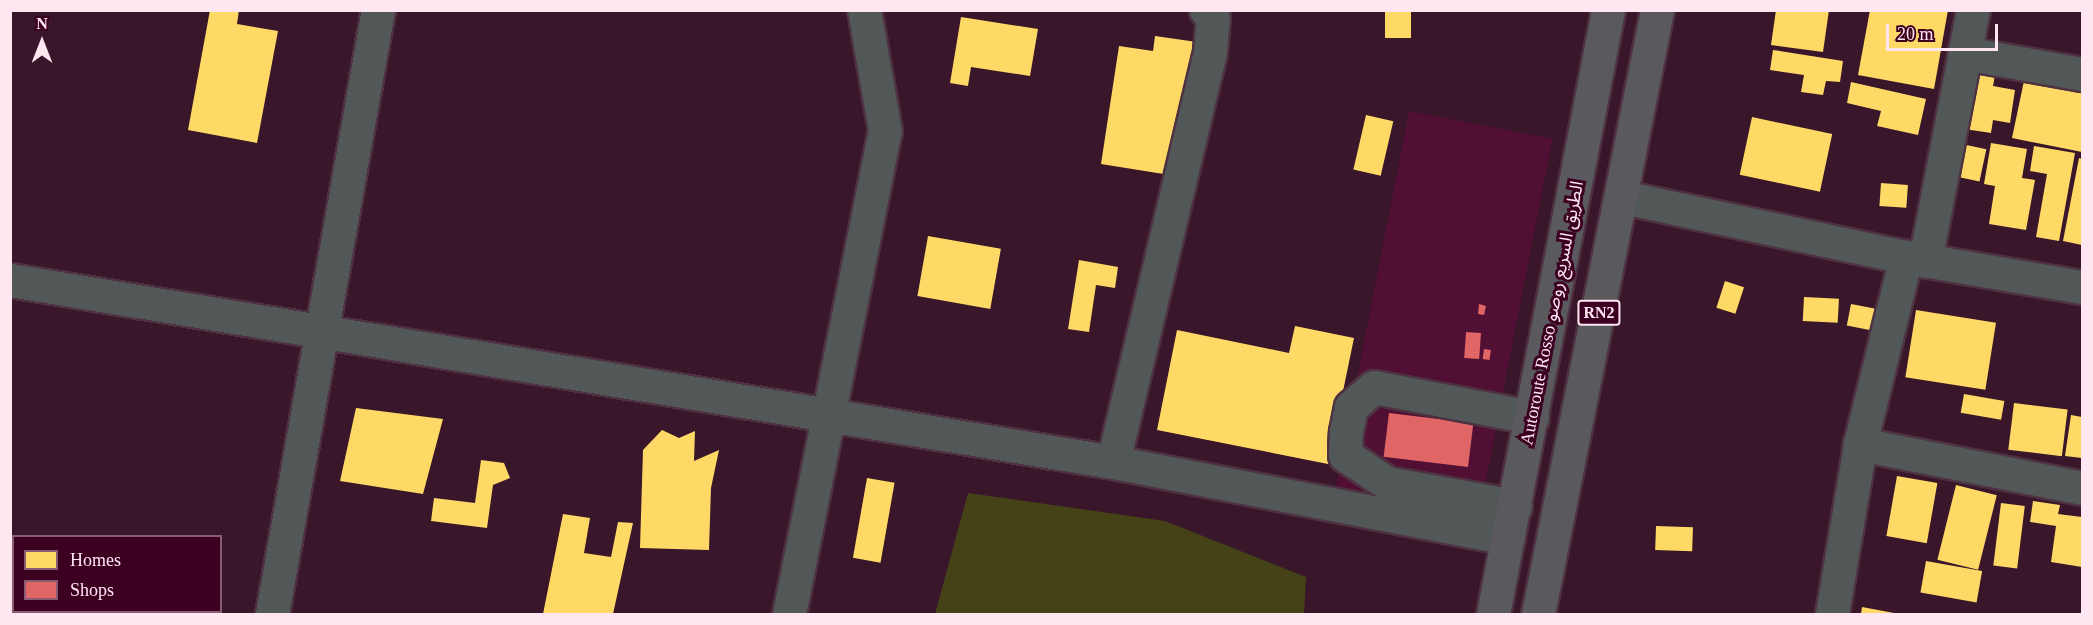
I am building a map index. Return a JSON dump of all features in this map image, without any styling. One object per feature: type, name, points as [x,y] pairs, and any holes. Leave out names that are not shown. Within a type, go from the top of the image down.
[{"type":"highway","name":"Autoroute Rosso الطريق السريع روصو","points":[[1493,615],[1608,10]]},
{"type":"highway","name":"RN2","points":[[1538,615],[1623,197],[1657,10]]},
{"type":"street","points":[[272,615],[378,10]]},
{"type":"street","points":[[789,615],[826,415],[885,131],[864,10]]},
{"type":"street","points":[[1113,462],[1210,51],[1213,18],[1206,10]]},
{"type":"street","points":[[1832,615],[1860,444],[1916,259],[1973,10]]},
{"type":"street","points":[[1964,53],[2082,74]]},
{"type":"street","points":[[1623,197],[1916,259],[2082,287]]},
{"type":"street","points":[[10,280],[1113,462],[1508,538]]},
{"type":"street","points":[[1515,506],[1388,483],[1345,455],[1347,424],[1351,407],[1374,387],[1532,417]]},
{"type":"street","points":[[1860,444],[2082,488]]},
{"type":"shaded area","points":[[1409,111],[1552,139],[1479,516],[1336,488]]},
{"type":"shaded area","points":[[968,493],[1165,521],[1306,577],[1304,614],[935,614]]},
{"type":"building: Homes","points":[[210,10],[239,10],[237,24],[278,31],[257,143],[188,130]]},
{"type":"building: Homes","points":[[1385,10],[1411,10],[1411,38],[1385,38]]},
{"type":"building: Homes","points":[[1776,10],[1829,10],[1823,52],[1771,45]]},
{"type":"building: Homes","points":[[1870,10],[1948,10],[1934,89],[1858,75]]},
{"type":"building: Homes","points":[[961,17],[1038,29],[1030,76],[971,67],[968,86],[950,83]]},
{"type":"building: Homes","points":[[1155,36],[1197,42],[1176,176],[1101,164],[1119,46],[1153,51]]},
{"type":"building: Homes","points":[[1773,50],[1843,61],[1840,82],[1826,81],[1823,95],[1801,92],[1804,75],[1770,70]]},
{"type":"building: Homes","points":[[1969,64],[1996,69],[1993,86],[2015,90],[2010,123],[1993,120],[1991,133],[1958,128]]},
{"type":"building: Homes","points":[[2025,76],[2082,87],[2082,152],[2012,138]]},
{"type":"building: Homes","points":[[1851,82],[1926,99],[1918,135],[1877,126],[1881,111],[1847,103]]},
{"type":"building: Homes","points":[[1366,115],[1393,121],[1381,176],[1353,170]]},
{"type":"building: Homes","points":[[1752,117],[1832,134],[1820,192],[1740,175]]},
{"type":"building: Homes","points":[[1957,143],[1986,149],[1979,182],[1950,175]]},
{"type":"building: Homes","points":[[1991,143],[2027,149],[2022,178],[2035,180],[2026,230],[1989,224],[1995,186],[1984,184]]},
{"type":"building: Homes","points":[[2034,146],[2075,153],[2059,241],[2036,237],[2047,174],[2030,171]]},
{"type":"building: Homes","points":[[2079,158],[2082,159],[2082,245],[2063,241]]},
{"type":"building: Homes","points":[[1881,183],[1908,185],[1906,208],[1879,206]]},
{"type":"building: Homes","points":[[928,236],[1001,249],[990,309],[917,296]]},
{"type":"building: Homes","points":[[1079,260],[1118,267],[1115,288],[1096,285],[1089,332],[1068,329]]},
{"type":"building: Homes","points":[[1725,281],[1744,287],[1735,314],[1716,308]]},
{"type":"building: Homes","points":[[1804,297],[1839,299],[1838,323],[1803,321]]},
{"type":"building: Homes","points":[[1851,304],[1886,311],[1882,332],[1847,326]]},
{"type":"building: Homes","points":[[1916,310],[1996,323],[1985,390],[1905,377]]},
{"type":"building: Homes","points":[[1295,326],[1354,338],[1328,464],[1157,430],[1177,330],[1289,353]]},
{"type":"building: Homes","points":[[1964,394],[2004,401],[2001,420],[1961,413]]},
{"type":"building: Homes","points":[[2014,403],[2068,410],[2062,456],[2008,450]]},
{"type":"building: Homes","points":[[356,408],[443,419],[423,494],[340,481]]},
{"type":"building: Homes","points":[[2071,415],[2082,417],[2082,458],[2065,456]]},
{"type":"building: Homes","points":[[662,430],[679,438],[695,431],[694,461],[719,450],[711,488],[709,550],[640,548],[643,450]]},
{"type":"building: Homes","points":[[481,460],[504,463],[510,478],[493,485],[487,528],[431,521],[434,498],[475,503]]},
{"type":"building: Homes","points":[[1897,476],[1937,483],[1927,543],[1886,536]]},
{"type":"building: Homes","points":[[867,478],[895,483],[881,563],[853,558]]},
{"type":"building: Homes","points":[[1956,485],[1997,495],[1978,570],[1937,560]]},
{"type":"building: Homes","points":[[2033,501],[2060,505],[2058,514],[2082,517],[2082,567],[2051,562],[2056,526],[2030,522]]},
{"type":"building: Homes","points":[[2001,503],[2025,506],[2017,568],[1993,566]]},
{"type":"building: Homes","points":[[563,514],[590,518],[584,553],[611,557],[618,522],[633,523],[613,614],[543,614]]},
{"type":"building: Homes","points":[[1656,526],[1693,527],[1692,551],[1655,550]]},
{"type":"building: Homes","points":[[1926,561],[1982,571],[1977,602],[1920,593]]},
{"type":"building: Homes","points":[[1862,607],[1894,613],[1894,614],[1861,614]]},
{"type":"building: Shops","points":[[1479,304],[1486,306],[1484,315],[1478,314]]},
{"type":"building: Shops","points":[[1466,332],[1481,333],[1479,359],[1464,358]]},
{"type":"building: Shops","points":[[1484,349],[1491,350],[1490,360],[1483,359]]},
{"type":"building: Shops","points":[[1389,413],[1473,423],[1468,467],[1384,457]]}]
